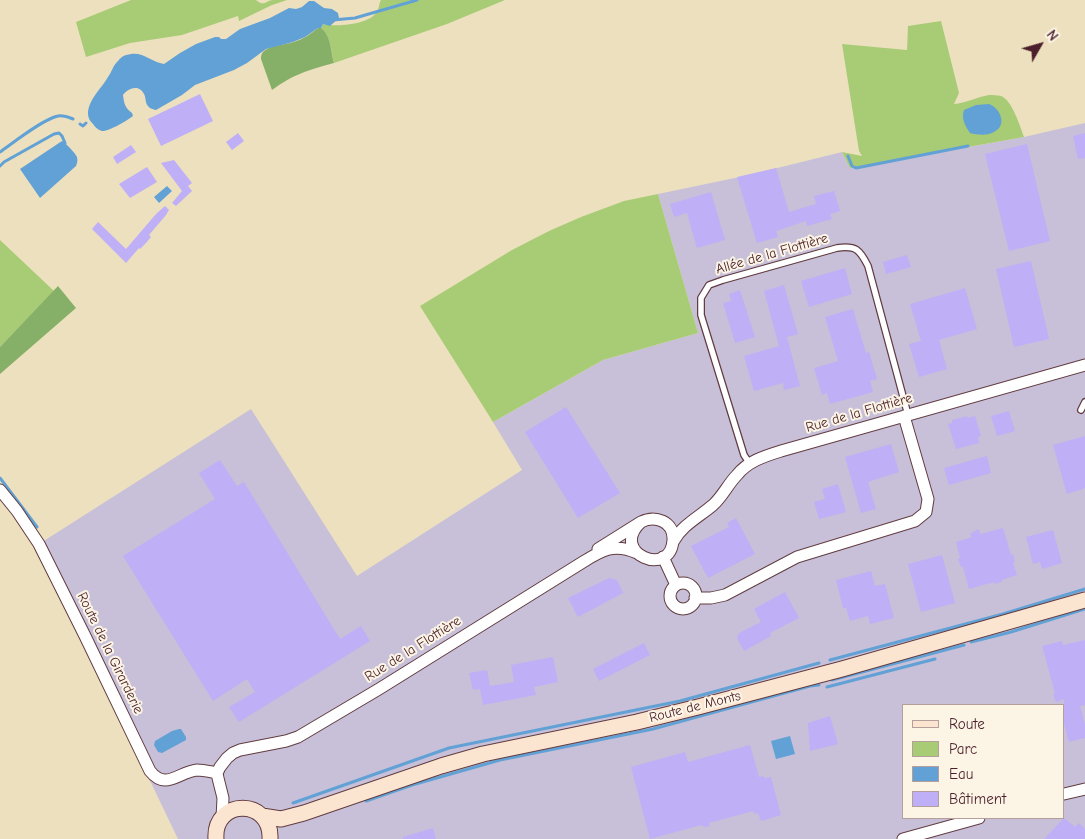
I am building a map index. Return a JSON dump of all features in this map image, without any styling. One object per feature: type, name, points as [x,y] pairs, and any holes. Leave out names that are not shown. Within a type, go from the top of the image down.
[{"type":"main road","name":"Route de Monts","points":[[262,816],[281,819],[304,813],[483,754],[637,722],[698,707],[842,669],[1085,600]]},
{"type":"main road","points":[[214,838],[218,825],[227,813],[247,808],[262,816],[268,826],[270,838]]},
{"type":"main road","name":"Route de Monts","points":[[270,838],[278,829],[304,813]]},
{"type":"street","name":"Rue de la Flottière","points":[[673,542],[682,530],[715,503],[737,474],[767,455],[1085,365]]},
{"type":"street","points":[[696,598],[721,597],[797,556],[915,522],[926,512],[928,499],[906,415]]},
{"type":"street","name":"Route de la Girarderie","points":[[0,490],[39,544],[150,771],[158,779],[163,780],[169,780],[197,770],[218,779]]},
{"type":"street","points":[[667,524],[698,513],[715,503]]},
{"type":"street","points":[[588,559],[599,548],[641,522],[654,518],[667,524],[673,535],[672,548],[663,557],[657,560],[642,558],[633,547],[632,533],[641,522]]},
{"type":"street","name":"Rue de la Flottière","points":[[218,779],[223,762],[233,753],[298,737],[588,559],[603,551],[615,548],[637,553]]},
{"type":"street","points":[[663,557],[676,585]]},
{"type":"street","points":[[684,583],[692,587],[696,598],[692,606],[683,609],[675,607],[671,602],[670,596],[676,585],[684,583]]},
{"type":"street","points":[[218,779],[234,800],[247,808]]},
{"type":"street","points":[[218,779],[223,798],[222,818]]},
{"type":"street","points":[[1065,794],[1085,789]]},
{"type":"street","points":[[903,839],[975,819]]},
{"type":"lane","name":"Allée de la Flottière","points":[[750,464],[744,455],[701,315],[700,298],[709,286],[723,280],[837,248],[849,246],[860,252],[868,266],[906,415]]},
{"type":"lane","points":[[1081,410],[1085,402]]},
{"type":"shaded area","points":[[1085,123],[1085,839],[178,839],[39,544],[251,409],[357,576],[522,470],[493,422],[603,360],[698,333],[658,194],[749,175],[842,152],[850,168],[1024,137]]},
{"type":"green space","points":[[131,0],[256,0],[263,3],[273,0],[287,0],[239,21],[238,16],[182,35],[130,43],[86,57],[76,22]]},
{"type":"green space","points":[[381,0],[505,0],[447,24],[334,63],[329,39],[321,28],[323,24],[344,25],[367,20],[377,12]]},
{"type":"green space","points":[[941,21],[959,93],[954,104],[989,95],[1001,96],[1005,98],[1012,108],[1024,137],[850,168],[842,152],[862,156],[859,151],[842,44],[907,50],[908,26]]},
{"type":"green space","points":[[321,28],[327,35],[334,63],[302,73],[272,90],[261,59],[263,52],[301,39]]},
{"type":"green space","points":[[658,194],[698,333],[603,360],[493,422],[420,306],[512,250],[549,231],[624,201]]},
{"type":"green space","points":[[0,240],[54,291],[0,347]]},
{"type":"green space","points":[[58,286],[76,308],[0,374],[0,347]]},
{"type":"water","points":[[309,1],[314,1],[324,8],[332,9],[338,13],[339,18],[330,26],[323,24],[321,28],[305,37],[266,49],[247,63],[195,85],[156,110],[147,105],[142,91],[136,88],[128,90],[123,95],[125,105],[133,116],[109,130],[99,130],[89,119],[88,115],[92,99],[115,64],[124,56],[140,54],[164,64],[196,44],[215,37],[226,39],[240,29],[270,18],[289,8],[296,9],[302,7]]},
{"type":"water","points":[[989,104],[999,113],[1001,125],[998,129],[985,135],[970,133],[964,122],[964,110],[976,105]]},
{"type":"water","points":[[62,141],[77,157],[76,166],[40,198],[20,169]]},
{"type":"water","points":[[167,186],[172,191],[159,203],[154,197]]},
{"type":"water","points":[[181,729],[186,740],[162,753],[158,752],[154,745],[155,741]]},
{"type":"water","points":[[790,736],[795,754],[776,759],[771,741]]},
{"type":"building","points":[[200,94],[213,121],[161,146],[148,119]]},
{"type":"building","points":[[238,133],[244,141],[232,150],[226,142]]},
{"type":"building","points":[[1085,133],[1085,158],[1078,159],[1073,136]]},
{"type":"building","points":[[1027,144],[1050,241],[1009,251],[985,154]]},
{"type":"building","points":[[131,145],[136,152],[117,164],[113,157]]},
{"type":"building","points":[[174,160],[192,183],[188,186],[192,191],[176,206],[172,203],[182,191],[161,163]]},
{"type":"building","points":[[147,167],[157,182],[130,198],[119,184]]},
{"type":"building","points":[[776,168],[789,212],[816,204],[814,196],[834,191],[840,211],[830,214],[832,219],[807,226],[806,221],[776,231],[778,237],[757,243],[737,177]]},
{"type":"building","points":[[711,192],[725,240],[697,248],[687,213],[674,217],[670,204]]},
{"type":"building","points":[[165,206],[169,210],[149,235],[151,237],[126,263],[92,229],[98,222],[126,249]]},
{"type":"building","points":[[907,255],[911,267],[886,274],[883,262]]},
{"type":"building","points":[[1031,261],[1049,339],[1014,347],[996,269]]},
{"type":"building","points":[[845,268],[852,294],[809,307],[801,281]]},
{"type":"building","points":[[784,285],[798,334],[787,337],[800,386],[784,390],[783,383],[754,391],[744,356],[779,346],[764,291]]},
{"type":"building","points":[[965,288],[977,329],[939,340],[947,369],[919,377],[909,344],[921,341],[910,304]]},
{"type":"building","points":[[740,290],[755,337],[735,343],[723,303],[731,301],[729,294]]},
{"type":"building","points":[[853,309],[866,353],[869,352],[877,379],[870,381],[873,392],[830,404],[827,393],[822,395],[814,368],[838,361],[825,317]]},
{"type":"building","points":[[566,407],[620,493],[578,518],[525,432]]},
{"type":"building","points":[[1009,411],[1015,431],[997,436],[991,416]]},
{"type":"building","points":[[967,416],[968,418],[975,416],[981,436],[978,437],[979,443],[956,449],[948,424],[952,423],[952,420]]},
{"type":"building","points":[[1085,436],[1085,488],[1067,494],[1053,445]]},
{"type":"building","points":[[891,444],[899,472],[868,482],[876,509],[861,513],[845,457]]},
{"type":"building","points":[[987,456],[991,473],[949,485],[944,468]]},
{"type":"building","points":[[220,460],[237,486],[244,482],[340,639],[361,626],[370,641],[239,722],[229,707],[255,692],[247,679],[213,701],[123,556],[215,499],[199,473]]},
{"type":"building","points":[[838,484],[846,512],[819,519],[814,502],[825,499],[822,489]]},
{"type":"building","points":[[736,518],[755,554],[708,578],[691,546],[729,527],[727,523]]},
{"type":"building","points":[[1003,528],[1011,555],[1013,554],[1015,562],[1013,563],[1017,575],[1002,580],[1002,582],[994,584],[994,582],[969,589],[963,567],[961,567],[958,559],[960,558],[956,542],[972,537],[970,534],[978,529],[981,534]]},
{"type":"building","points":[[1053,530],[1062,563],[1042,569],[1040,562],[1033,564],[1026,537]]},
{"type":"building","points":[[942,555],[955,603],[921,612],[908,564]]},
{"type":"building","points":[[871,571],[875,586],[885,584],[894,618],[870,624],[868,616],[850,621],[846,608],[843,608],[836,580]]},
{"type":"building","points":[[609,578],[617,580],[623,593],[578,617],[568,598]]},
{"type":"building","points":[[785,592],[799,618],[770,633],[771,636],[744,651],[737,638],[739,633],[761,622],[754,609]]},
{"type":"building","points":[[1085,640],[1085,705],[1080,706],[1085,724],[1085,738],[1069,742],[1065,728],[1064,699],[1056,702],[1042,646],[1062,641],[1063,645]]},
{"type":"building","points":[[644,643],[650,655],[599,681],[593,669]]},
{"type":"building","points":[[553,657],[558,682],[534,687],[536,695],[483,705],[480,689],[473,690],[469,673],[487,670],[490,686],[514,682],[511,665]]},
{"type":"building","points":[[830,716],[838,744],[810,751],[808,723]]},
{"type":"building","points":[[750,745],[759,777],[771,777],[781,815],[761,821],[758,813],[754,814],[753,811],[709,823],[710,826],[704,827],[701,825],[650,839],[631,767],[685,752],[688,762]]},
{"type":"building","points":[[1063,819],[1075,827],[1079,823],[1085,829],[1085,839],[1044,839]]},
{"type":"building","points":[[433,828],[436,839],[403,839],[403,837]]},
{"type":"waterway","points":[[333,20],[355,18],[417,0]]},
{"type":"waterway","points":[[0,152],[36,126],[52,118],[62,116],[73,119]]},
{"type":"waterway","points":[[80,124],[83,126],[86,123]]},
{"type":"waterway","points":[[0,166],[54,134],[59,133],[65,143]]},
{"type":"waterway","points":[[848,156],[852,166],[856,168],[968,146]]},
{"type":"waterway","points":[[0,478],[37,527]]},
{"type":"waterway","points":[[830,660],[1003,614],[1085,589]]},
{"type":"waterway","points":[[971,642],[1011,632],[1085,609]]},
{"type":"waterway","points":[[832,680],[964,645]]},
{"type":"waterway","points":[[827,687],[935,659]]},
{"type":"waterway","points":[[293,803],[449,748],[680,701],[819,663]]},
{"type":"waterway","points":[[366,801],[412,785],[500,760],[653,729],[819,685]]}]
